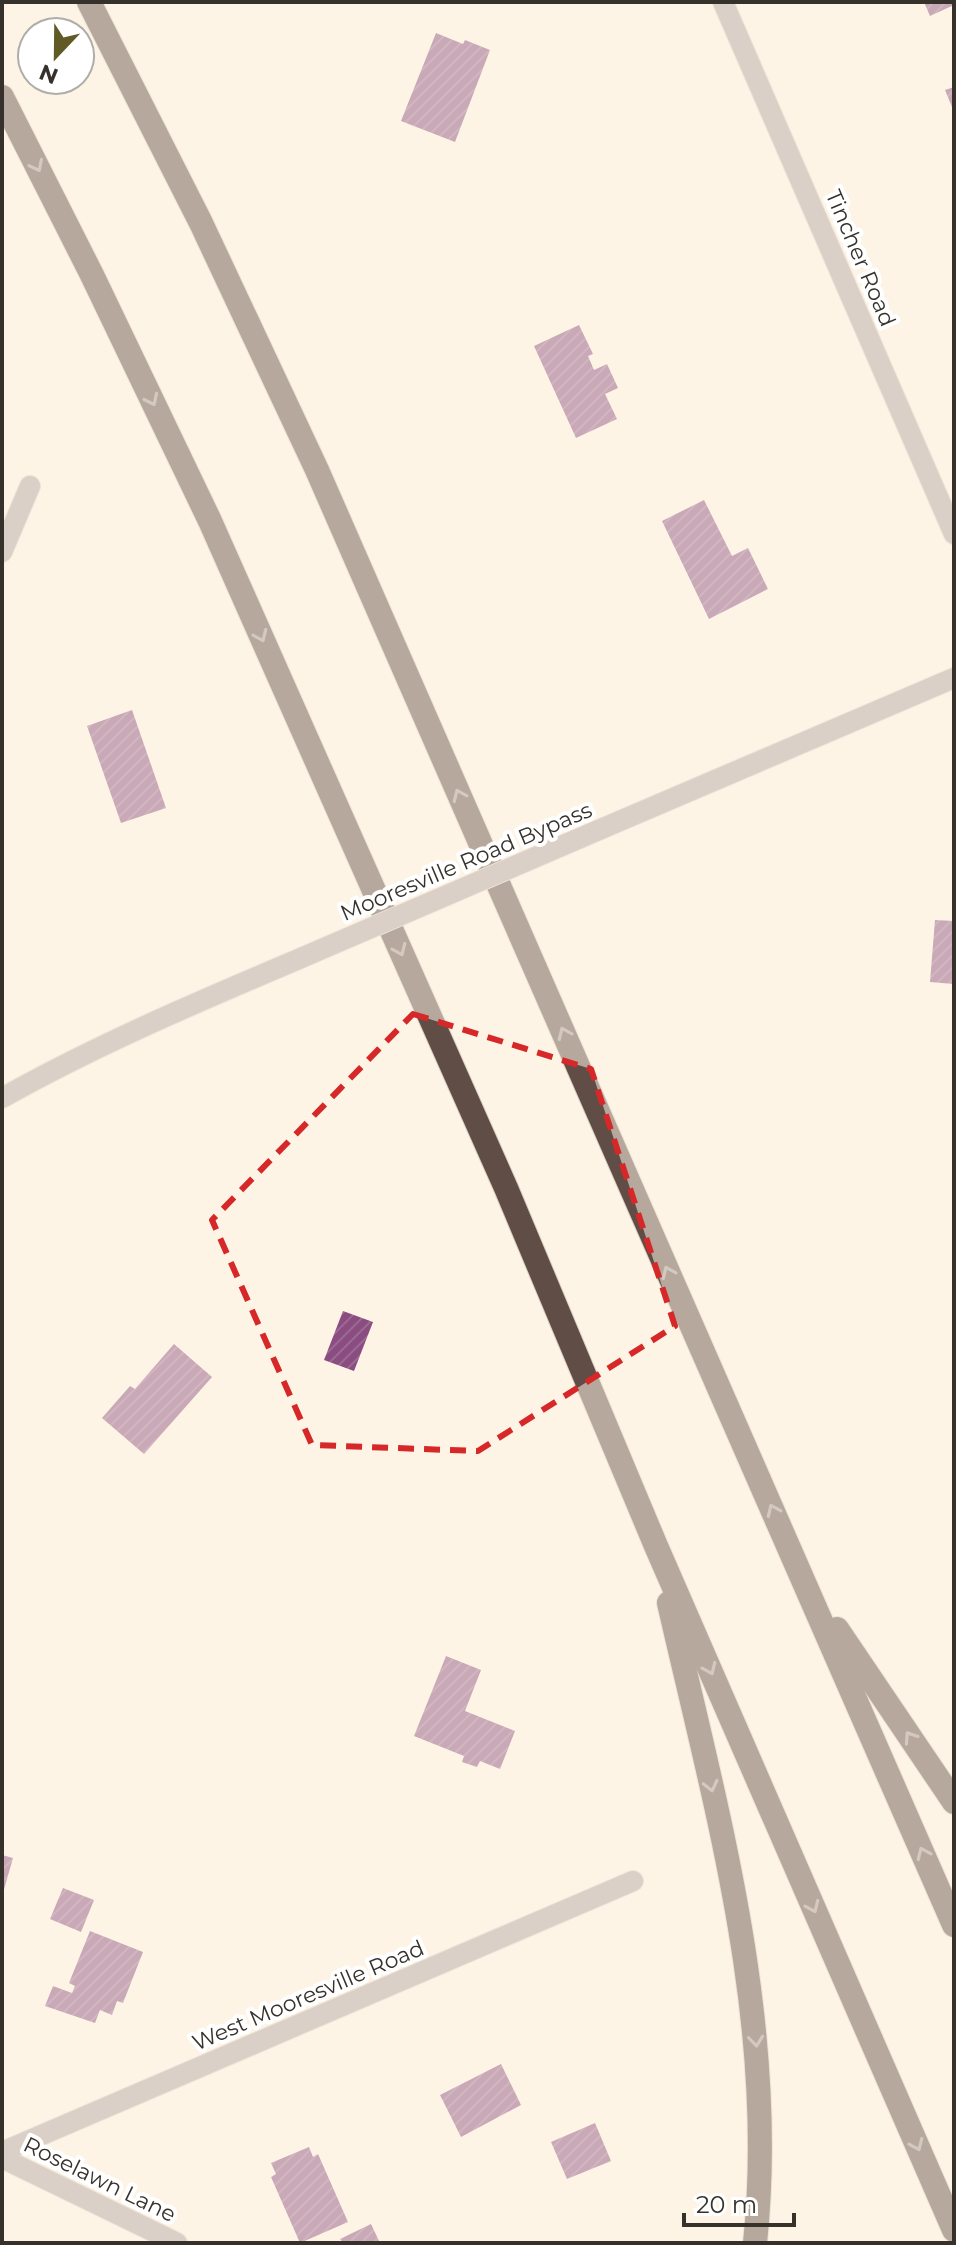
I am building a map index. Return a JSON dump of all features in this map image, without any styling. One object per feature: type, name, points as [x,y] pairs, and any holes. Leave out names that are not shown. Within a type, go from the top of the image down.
[{"type":"highway","points":[[89,2],[201,223],[317,470],[954,1925]]},
{"type":"highway","points":[[2,97],[92,275],[216,535],[506,1188],[656,1546],[954,2230]]},
{"type":"highway","points":[[656,1546],[744,1948],[756,2043],[760,2108],[760,2175],[755,2243]]},
{"type":"highway","points":[[804,1581],[954,1802]]},
{"type":"street","name":"Tincher Road","points":[[723,2],[954,534]]},
{"type":"street","points":[[2,552],[30,486]]},
{"type":"street","name":"Mooresville Road Bypass","points":[[2,1098],[184,1008],[954,678]]},
{"type":"street","name":"West Mooresville Road","points":[[2,2152],[633,1881]]},
{"type":"street","name":"Roselawn Lane","points":[[2,2158],[177,2243]]},
{"type":"highlighted area","points":[[413,1014],[591,1069],[675,1326],[478,1451],[312,1445],[212,1220]]},
{"type":"building","points":[[924,2],[954,2],[954,5],[930,16]]},
{"type":"building","points":[[436,33],[490,50],[455,142],[401,121]]},
{"type":"building","points":[[954,87],[954,112],[945,90]]},
{"type":"building","points":[[579,325],[593,354],[588,356],[594,370],[607,364],[618,388],[605,394],[617,419],[576,438],[534,346]]},
{"type":"building","points":[[704,500],[732,556],[748,548],[768,589],[709,619],[662,521]]},
{"type":"building","points":[[132,710],[166,808],[121,823],[87,726]]},
{"type":"building","points":[[935,920],[954,921],[954,984],[930,982]]},
{"type":"building","points":[[343,1311],[373,1322],[354,1371],[324,1360]]},
{"type":"building","points":[[174,1344],[212,1377],[144,1454],[102,1418],[130,1386],[135,1389]]},
{"type":"building","points":[[446,1656],[481,1670],[465,1711],[515,1731],[500,1769],[480,1761],[477,1767],[462,1762],[464,1756],[414,1736]]},
{"type":"building","points":[[2,1855],[13,1858],[3,1893],[2,1893]]},
{"type":"building","points":[[63,1888],[94,1900],[81,1932],[50,1919]]},
{"type":"building","points":[[90,1931],[143,1952],[123,2003],[117,2001],[112,2015],[100,2010],[95,2023],[45,2006],[53,1986],[72,1993],[75,1986],[69,1983]]},
{"type":"building","points":[[501,2064],[521,2105],[461,2137],[440,2095]]},
{"type":"building","points":[[595,2123],[611,2161],[567,2179],[551,2142]]},
{"type":"building","points":[[309,2147],[313,2157],[318,2154],[348,2222],[300,2243],[271,2177],[276,2174],[271,2163]]},
{"type":"building","points":[[371,2224],[380,2243],[343,2243],[340,2239]]}]
